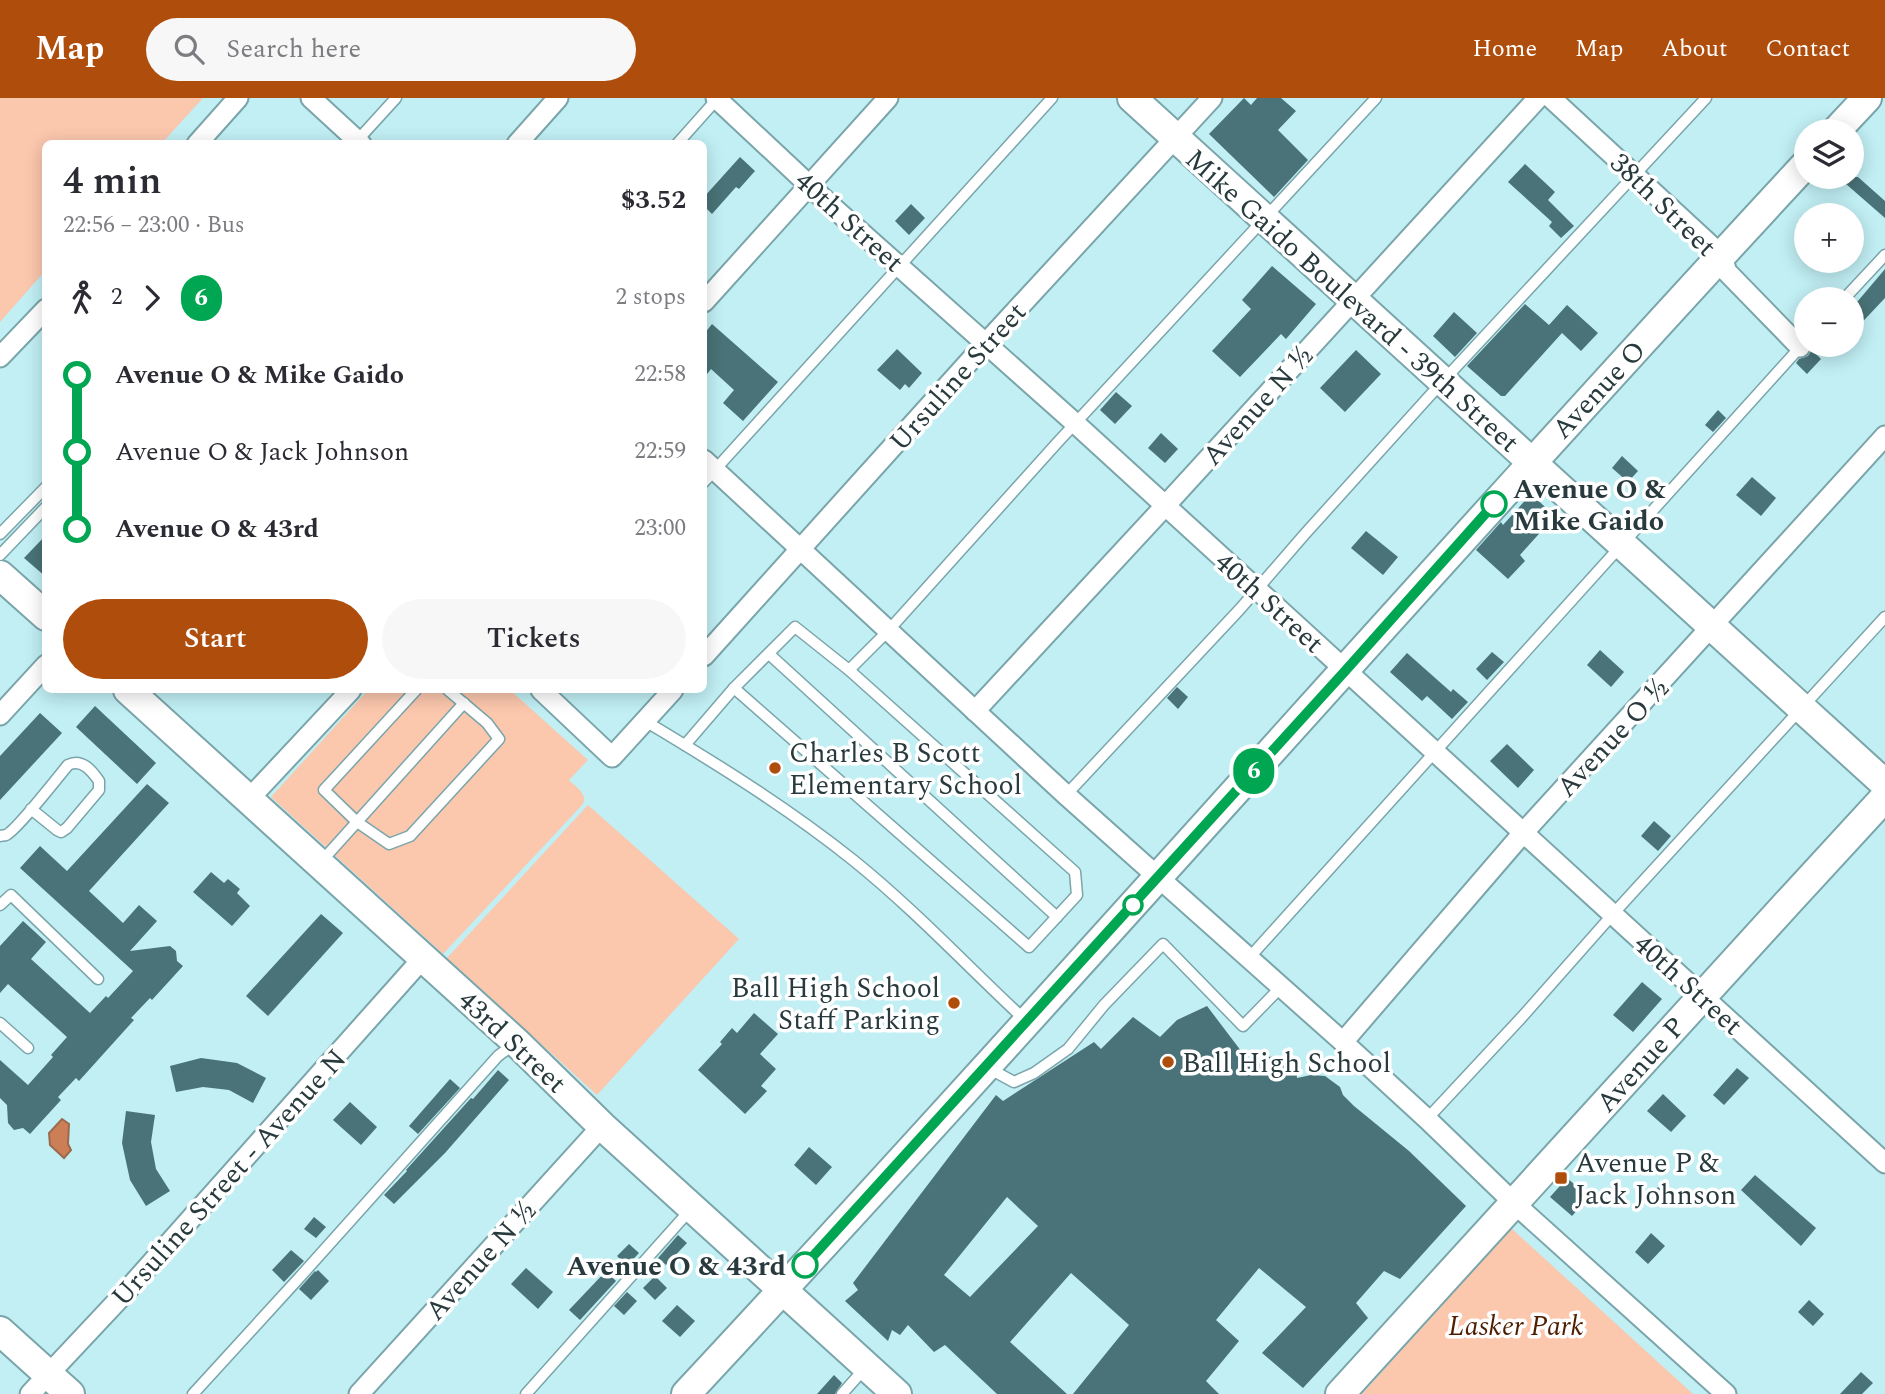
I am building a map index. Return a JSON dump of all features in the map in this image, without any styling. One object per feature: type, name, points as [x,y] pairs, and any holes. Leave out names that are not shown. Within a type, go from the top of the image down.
[{"type":"main road","name":"Mike Gaido Boulevard - 39th Street","points":[[1132,98],[1885,784]]},
{"type":"main road","points":[[1847,119],[1867,98]]},
{"type":"main road","name":"Avenue O","points":[[686,1394],[1794,176]]},
{"type":"main road","points":[[0,575],[42,612]]},
{"type":"main road","name":"43rd Street","points":[[131,693],[516,1042],[601,1126],[897,1394]]},
{"type":"main road","name":"Avenue P","points":[[1340,1394],[1885,797]]},
{"type":"main road","points":[[0,1331],[39,1384],[70,1394]]},
{"type":"street","points":[[201,140],[238,98]]},
{"type":"street","points":[[311,98],[355,140]]},
{"type":"street","points":[[521,140],[558,98]]},
{"type":"street","name":"40th Street","points":[[717,98],[809,185],[1076,424],[1702,996],[1882,1154]]},
{"type":"street","points":[[707,299],[888,98]]},
{"type":"street","name":"Ursuline Street","points":[[707,653],[986,343],[1212,98]]},
{"type":"street","name":"Avenue N ½","points":[[975,711],[1538,98]]},
{"type":"street","name":"38th Street","points":[[1551,98],[1721,255],[1727,272],[1794,335]]},
{"type":"street","points":[[0,357],[42,313]]},
{"type":"street","name":"Avenue O ½","points":[[1343,1042],[1523,833],[1885,436]]},
{"type":"street","points":[[707,471],[801,550],[1066,795],[1343,1042],[1515,1204],[1726,1394]]},
{"type":"street","points":[[0,715],[42,669]]},
{"type":"street","points":[[249,799],[348,693]]},
{"type":"street","points":[[544,693],[612,757],[670,693]]},
{"type":"street","name":"Ursuline Street - Avenue N","points":[[39,1384],[122,1296],[423,958]]},
{"type":"street","name":"Avenue N ½","points":[[359,1394],[601,1126]]},
{"type":"lane","points":[[359,140],[396,98]]},
{"type":"lane","points":[[680,140],[717,98]]},
{"type":"lane","points":[[707,471],[1052,98]]},
{"type":"lane","points":[[849,670],[888,631],[1376,98]]},
{"type":"lane","points":[[1066,795],[1257,590],[1443,381],[1706,98]]},
{"type":"lane","points":[[1855,287],[1885,255]]},
{"type":"lane","points":[[1249,958],[1794,354]]},
{"type":"lane","points":[[0,534],[42,491]]},
{"type":"lane","points":[[0,555],[42,511]]},
{"type":"lane","points":[[1427,1119],[1885,617]]},
{"type":"lane","points":[[685,745],[734,688],[795,628],[849,670],[1075,872],[1077,895],[1029,947],[734,688]]},
{"type":"lane","points":[[769,654],[1057,917]]},
{"type":"lane","points":[[413,693],[324,790],[357,822],[389,845],[410,836],[499,739],[487,723],[451,693]]},
{"type":"lane","points":[[320,864],[464,704]]},
{"type":"lane","points":[[645,721],[734,774],[853,860],[913,912],[1027,1022]]},
{"type":"lane","points":[[0,836],[6,835],[31,809],[68,765],[79,763],[86,766],[99,781],[99,790],[61,832],[31,809]]},
{"type":"lane","points":[[0,905],[11,895],[98,979]]},
{"type":"lane","points":[[986,1066],[1014,1082],[1034,1073],[1068,1049],[1104,1005],[1163,944],[1243,1026],[1281,987]]},
{"type":"lane","points":[[0,1023],[28,1048]]},
{"type":"lane","points":[[193,1394],[498,1056],[516,1042]]},
{"type":"lane","points":[[526,1394],[692,1208]]},
{"type":"lane","points":[[842,1394],[867,1367]]},
{"type":"green space","points":[[0,98],[203,98],[165,140],[42,140],[42,274],[0,322]]},
{"type":"green space","points":[[365,693],[513,693],[588,760],[569,780],[583,794],[583,804],[443,954],[271,797]]},
{"type":"green space","points":[[588,805],[739,939],[597,1095],[447,958]]},
{"type":"green space","name":"Lasker Park","points":[[1511,1228],[1693,1394],[1362,1394]]},
{"type":"shaded area","points":[[62,1119],[69,1124],[68,1144],[71,1150],[64,1158],[50,1145],[49,1133]]},
{"type":"building","points":[[1244,98],[1251,105],[1257,98],[1281,98],[1296,111],[1278,130],[1308,160],[1274,197],[1209,134]]},
{"type":"building","points":[[740,157],[755,171],[739,189],[736,187],[712,214],[707,209],[707,194]]},
{"type":"building","points":[[1525,164],[1555,192],[1548,200],[1574,226],[1561,238],[1549,226],[1552,222],[1508,182]]},
{"type":"building","points":[[1864,182],[1885,201],[1885,218],[1852,189],[1864,189]]},
{"type":"building","points":[[911,204],[925,218],[909,235],[895,221]]},
{"type":"building","points":[[1272,266],[1316,304],[1286,339],[1281,334],[1240,377],[1212,351],[1251,309],[1242,300]]},
{"type":"building","points":[[1885,269],[1885,298],[1864,320],[1864,294]]},
{"type":"building","points":[[1525,304],[1549,325],[1567,305],[1598,333],[1581,351],[1562,333],[1505,396],[1501,396],[1467,366]]},
{"type":"building","points":[[1454,312],[1477,333],[1455,357],[1433,336]]},
{"type":"building","points":[[712,324],[778,382],[743,421],[723,403],[734,390],[711,369],[707,374],[707,330]]},
{"type":"building","points":[[897,349],[922,373],[909,388],[905,384],[900,390],[877,370]]},
{"type":"building","points":[[1356,350],[1381,374],[1345,412],[1320,388]]},
{"type":"building","points":[[1799,359],[1821,359],[1807,374],[1796,363]]},
{"type":"building","points":[[1116,392],[1132,406],[1115,424],[1100,410]]},
{"type":"building","points":[[1718,410],[1726,418],[1713,432],[1705,425]]},
{"type":"building","points":[[1161,433],[1178,449],[1165,463],[1148,448]]},
{"type":"building","points":[[1622,456],[1638,471],[1628,482],[1612,468]]},
{"type":"building","points":[[1752,477],[1776,498],[1761,516],[1736,495]]},
{"type":"building","points":[[1531,494],[1555,516],[1520,555],[1525,561],[1508,579],[1476,550]]},
{"type":"building","points":[[1366,531],[1398,557],[1383,575],[1351,548]]},
{"type":"building","points":[[42,539],[42,574],[24,558]]},
{"type":"building","points":[[1600,650],[1624,672],[1611,687],[1587,665]]},
{"type":"building","points":[[1492,652],[1504,662],[1487,680],[1476,669]]},
{"type":"building","points":[[1407,653],[1451,692],[1453,689],[1468,702],[1452,719],[1427,696],[1422,701],[1390,672]]},
{"type":"building","points":[[1177,687],[1188,697],[1178,709],[1167,698]]},
{"type":"building","points":[[95,706],[156,763],[137,784],[76,727]]},
{"type":"building","points":[[40,713],[62,733],[0,800],[0,756]]},
{"type":"building","points":[[1507,744],[1534,770],[1518,788],[1490,761]]},
{"type":"building","points":[[147,784],[169,803],[89,891],[123,923],[139,905],[157,921],[130,951],[170,946],[176,951],[177,961],[183,966],[152,1000],[150,998],[131,1018],[134,1020],[79,1081],[76,1078],[58,1097],[61,1100],[30,1134],[23,1128],[14,1130],[8,1123],[7,1105],[0,1098],[0,1060],[28,1085],[67,1037],[8,984],[0,993],[0,946],[23,921],[46,942],[31,959],[90,1013],[133,971],[20,868],[40,846],[67,871]]},
{"type":"building","points":[[1654,821],[1671,836],[1658,851],[1641,836]]},
{"type":"building","points":[[211,872],[224,883],[228,879],[240,889],[237,893],[250,906],[232,926],[193,892]]},
{"type":"building","points":[[321,914],[343,933],[268,1016],[246,996]]},
{"type":"building","points":[[1642,982],[1662,999],[1633,1032],[1613,1015]]},
{"type":"building","name":"Ball High School","points":[[1207,1006],[1254,1068],[1265,1057],[1284,1056],[1296,1067],[1297,1078],[1325,1076],[1340,1087],[1343,1095],[1354,1106],[1409,1151],[1466,1206],[1400,1279],[1384,1271],[1356,1303],[1368,1318],[1303,1388],[1262,1353],[1306,1307],[1259,1268],[1216,1320],[1239,1341],[1206,1381],[1219,1394],[1073,1394],[1129,1325],[1071,1273],[1010,1342],[1067,1394],[997,1394],[945,1345],[934,1352],[908,1325],[900,1335],[892,1330],[888,1341],[845,1301],[858,1290],[853,1283],[996,1095],[1003,1101],[1094,1042],[1101,1049],[1133,1017],[1160,1037],[1177,1020]],"holes":[[[1007,1197],[1038,1226],[970,1297],[944,1275]]]},
{"type":"building","points":[[754,1013],[778,1034],[760,1054],[776,1069],[761,1086],[767,1091],[745,1114],[698,1070],[722,1044],[720,1042],[732,1028],[737,1033]]},
{"type":"building","points":[[201,1058],[237,1063],[266,1078],[253,1103],[229,1090],[203,1087],[176,1092],[170,1066]]},
{"type":"building","points":[[1737,1068],[1749,1078],[1724,1105],[1713,1095]]},
{"type":"building","points":[[498,1070],[509,1080],[445,1153],[394,1204],[384,1195]]},
{"type":"building","points":[[450,1079],[460,1088],[418,1134],[409,1126]]},
{"type":"building","points":[[1663,1094],[1686,1116],[1671,1132],[1647,1111]]},
{"type":"building","points":[[350,1102],[377,1127],[361,1145],[333,1120]]},
{"type":"building","points":[[126,1111],[155,1115],[151,1142],[156,1169],[170,1191],[146,1206],[130,1180],[122,1143]]},
{"type":"building","points":[[809,1147],[832,1167],[816,1185],[794,1165]]},
{"type":"building","points":[[1755,1175],[1816,1228],[1801,1246],[1741,1190]]},
{"type":"building","points":[[1567,1178],[1589,1197],[1572,1216],[1550,1197]]},
{"type":"building","points":[[1658,1187],[1671,1198],[1662,1207],[1650,1197]]},
{"type":"building","points":[[314,1217],[326,1227],[316,1238],[304,1229]]},
{"type":"building","points":[[1651,1233],[1665,1246],[1648,1264],[1635,1252]]},
{"type":"building","points":[[678,1235],[687,1243],[666,1265],[658,1258]]},
{"type":"building","points":[[629,1244],[639,1253],[627,1266],[617,1256]]},
{"type":"building","points":[[291,1250],[304,1261],[284,1282],[272,1270]]},
{"type":"building","points":[[526,1268],[553,1292],[538,1309],[511,1284]]},
{"type":"building","points":[[318,1270],[329,1281],[311,1300],[299,1289]]},
{"type":"building","points":[[606,1271],[616,1281],[580,1320],[569,1310]]},
{"type":"building","points":[[655,1276],[667,1288],[655,1300],[643,1288]]},
{"type":"building","points":[[627,1292],[637,1301],[624,1315],[614,1306]]},
{"type":"building","points":[[1809,1300],[1824,1314],[1813,1326],[1798,1312]]},
{"type":"building","points":[[677,1305],[695,1321],[680,1337],[662,1321]]},
{"type":"building","points":[[1861,1372],[1873,1383],[1862,1394],[1840,1394]]},
{"type":"building","points":[[834,1375],[842,1383],[835,1394],[817,1394]]},
{"type":"bus line","name":"6","points":[[805,1265],[1494,504]]},
{"type":"place","name":"Avenue O & Mike Gaido","points":[[1494,504]]},
{"type":"place","name":"Charles B Scott Elementary School","points":[[775,768]]},
{"type":"place","name":"Ball High School Staff Parking","points":[[954,1003]]},
{"type":"place","name":"Ball High School","points":[[1168,1062]]},
{"type":"place","name":"Avenue P & Jack Johnson","points":[[1561,1178]]},
{"type":"place","name":"Avenue O & 43rd","points":[[805,1265]]}]
